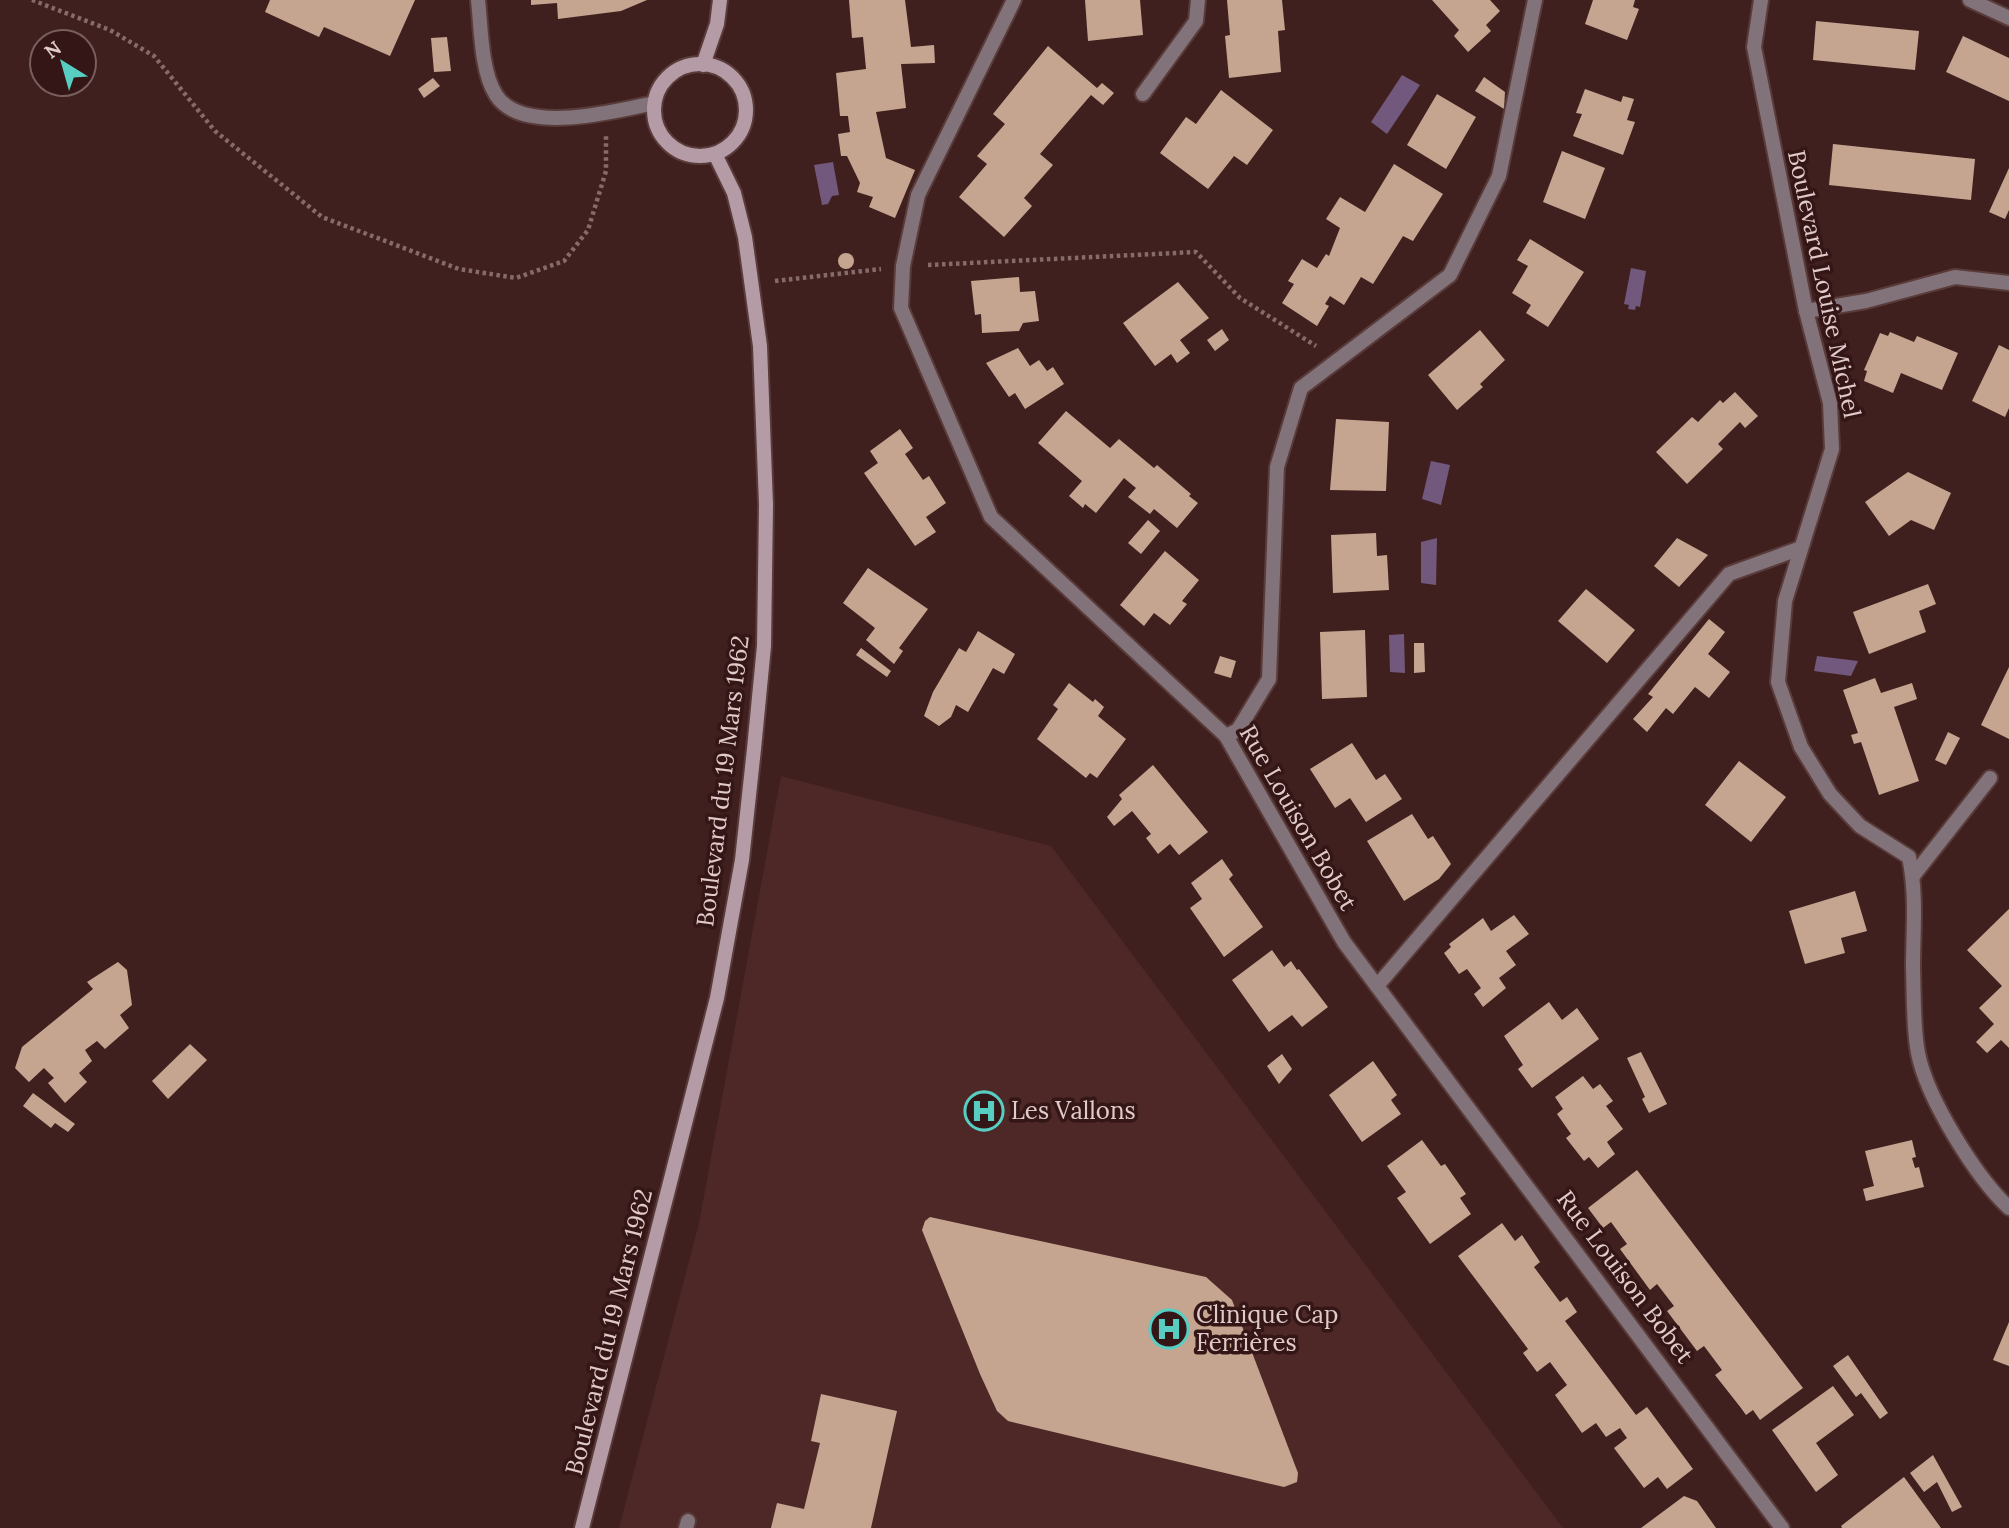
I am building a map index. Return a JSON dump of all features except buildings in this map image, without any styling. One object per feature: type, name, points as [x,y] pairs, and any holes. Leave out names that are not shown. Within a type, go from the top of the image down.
[{"type":"main road","points":[[703,65],[717,24],[720,0]]},
{"type":"main road","points":[[703,65],[715,67],[735,82],[745,104],[742,129],[735,140],[715,154],[696,156],[678,151],[663,139],[655,122],[654,103],[658,90],[677,71],[703,65]]},
{"type":"main road","name":"Boulevard du 19 Mars 1962","points":[[582,1528],[717,998],[742,860],[764,646],[766,530],[760,346],[734,193],[715,154]]},
{"type":"street","points":[[478,0],[483,52],[496,96],[520,112],[553,120],[654,103]]},
{"type":"street","name":"Rue Louison Bobet","points":[[1014,0],[918,195],[903,266],[901,308],[991,517],[1226,736],[1343,942],[1782,1528]]},
{"type":"street","points":[[1143,94],[1196,21],[1198,0]]},
{"type":"street","points":[[1226,736],[1238,730],[1269,679],[1277,467],[1301,388],[1450,275],[1499,176],[1535,0]]},
{"type":"street","name":"Boulevard Louise Michel","points":[[1761,0],[1754,47],[1805,311],[1830,403],[1832,449],[1785,601],[1778,682],[1801,747],[1830,794],[1860,826],[1909,857],[1916,890],[1913,969],[1918,1054],[1938,1106],[1989,1189],[2009,1208]]},
{"type":"street","points":[[1970,0],[2009,18]]},
{"type":"street","points":[[1805,311],[1866,301],[1955,277],[2009,283]]},
{"type":"street","points":[[1377,985],[1729,574],[1801,548]]},
{"type":"street","points":[[1913,876],[1990,778]]},
{"type":"path","points":[[32,0],[110,30],[153,55],[215,131],[322,217],[459,269],[516,278],[564,261],[588,230],[606,171],[606,113]]},
{"type":"path","points":[[751,284],[903,266],[1196,252],[1217,278],[1240,298],[1337,360]]},
{"type":"shaded area","points":[[1402,75],[1420,85],[1387,134],[1371,122]]},
{"type":"shaded area","points":[[833,162],[839,195],[832,196],[828,204],[822,205],[814,165]]},
{"type":"shaded area","points":[[1631,268],[1646,271],[1640,307],[1636,306],[1635,310],[1628,309],[1629,305],[1624,304]]},
{"type":"shaded area","points":[[1431,461],[1450,465],[1441,505],[1422,499]]},
{"type":"shaded area","points":[[1437,538],[1436,585],[1421,583],[1421,542]]},
{"type":"shaded area","points":[[1404,634],[1405,673],[1390,672],[1389,635]]},
{"type":"shaded area","points":[[1817,656],[1858,661],[1851,676],[1814,671]]},
{"type":"shaded area","name":"Les Vallons","points":[[781,776],[1051,846],[1563,1528],[619,1528],[699,1223]]},
{"type":"place","name":"Les Vallons","points":[[984,1111]]},
{"type":"place","name":"Clinique Cap Ferrières","points":[[1169,1329]]}]
